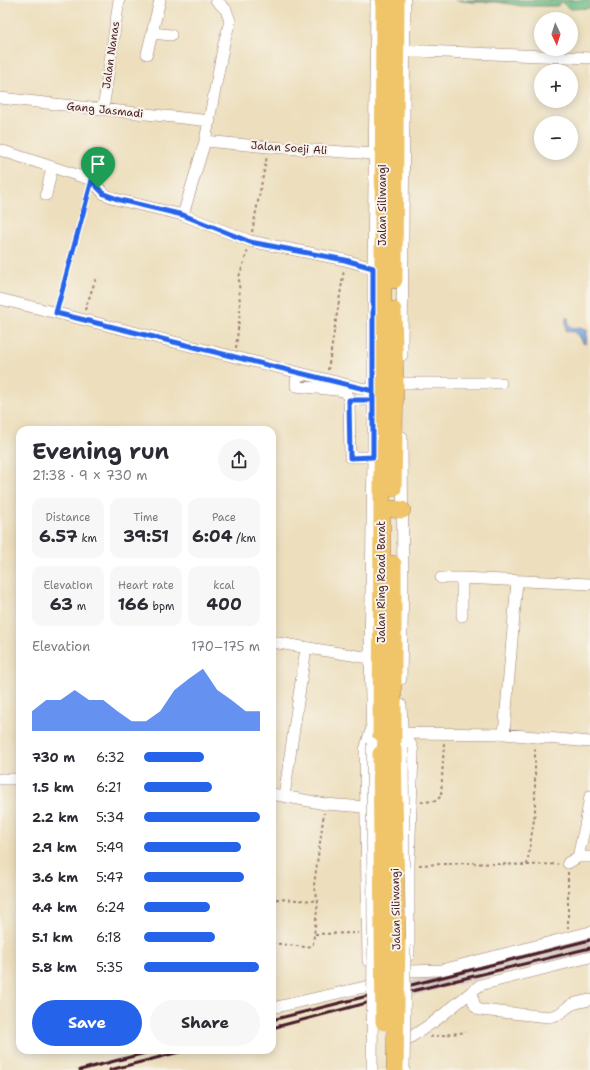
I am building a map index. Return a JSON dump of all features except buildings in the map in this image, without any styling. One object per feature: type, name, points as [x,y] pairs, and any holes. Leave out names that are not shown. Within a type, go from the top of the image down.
[{"type":"highway","name":"Jalan Siliwangi","points":[[380,402],[377,323],[384,0]]},
{"type":"highway","name":"Jalan Siliwangi","points":[[380,402],[393,306],[400,50],[396,0]]},
{"type":"highway","name":"Jalan Ring Road Barat","points":[[380,402],[398,509],[391,729],[387,748]]},
{"type":"highway","name":"Jalan Ring Road Barat","points":[[380,402],[391,729]]},
{"type":"highway","name":"Jalan Siliwangi","points":[[383,1070],[387,748]]},
{"type":"highway","name":"Jalan Siliwangi","points":[[387,748],[397,938],[395,1070]]},
{"type":"street","name":"Jalan Nanas","points":[[103,110],[119,0]]},
{"type":"street","points":[[147,54],[160,0]]},
{"type":"street","points":[[183,215],[210,121],[224,43],[230,21],[226,10],[216,0]]},
{"type":"street","points":[[376,0],[373,268],[377,323]]},
{"type":"street","points":[[398,509],[403,383],[400,50],[405,0]]},
{"type":"street","points":[[152,33],[171,35]]},
{"type":"street","points":[[400,50],[590,58]]},
{"type":"street","name":"Gang Jasmadi","points":[[0,98],[210,121]]},
{"type":"street","name":"Jalan Soeji Ali","points":[[205,141],[374,154]]},
{"type":"street","points":[[0,150],[92,180],[104,194],[120,200],[183,215],[250,242],[345,260],[373,268]]},
{"type":"street","points":[[46,195],[52,167]]},
{"type":"street","points":[[0,299],[326,379],[380,402]]},
{"type":"street","points":[[297,372],[296,386],[346,392],[349,400],[350,458],[373,457]]},
{"type":"street","points":[[403,383],[501,383]]},
{"type":"street","points":[[349,400],[380,402]]},
{"type":"street","points":[[380,402],[373,457],[370,658],[391,729],[414,753],[409,865],[409,971]]},
{"type":"street","points":[[441,578],[590,584]]},
{"type":"street","points":[[462,578],[462,616]]},
{"type":"street","points":[[504,734],[517,581]]},
{"type":"street","points":[[276,643],[370,658]]},
{"type":"street","points":[[284,796],[306,648]]},
{"type":"street","points":[[369,986],[365,807],[365,750],[368,737],[391,729],[445,734],[504,734],[535,736],[590,742]]},
{"type":"street","points":[[372,1070],[373,938],[387,748]]},
{"type":"street","points":[[387,748],[406,1004],[404,1070]]},
{"type":"street","points":[[0,779],[16,779]]},
{"type":"street","points":[[276,795],[325,804],[365,807]]},
{"type":"street","points":[[578,857],[586,826],[590,796]]},
{"type":"street","points":[[568,863],[578,857],[590,857]]},
{"type":"street","points":[[276,1007],[369,986],[409,971],[442,970],[590,932]]},
{"type":"street","points":[[408,1039],[435,1021],[480,985],[590,958]]},
{"type":"street","points":[[472,991],[474,1006],[480,1010],[549,1017],[558,1016],[577,1002],[590,1000]]},
{"type":"street","points":[[367,1070],[369,1039],[374,1032],[387,1027],[398,1029],[406,1034],[408,1039],[408,1070]]},
{"type":"path","points":[[235,357],[241,292],[239,277],[250,242],[269,147]]},
{"type":"path","points":[[56,313],[92,180]]},
{"type":"path","points":[[326,379],[345,260]]},
{"type":"path","points":[[81,319],[96,278]]},
{"type":"path","points":[[412,802],[432,802],[440,798],[445,734]]},
{"type":"path","points":[[527,864],[535,813],[535,736]]},
{"type":"path","points":[[276,943],[308,947],[312,946],[315,934],[318,901],[314,885],[325,804]]},
{"type":"path","points":[[409,865],[467,863],[568,863],[568,937]]},
{"type":"path","points":[[276,899],[318,901]]},
{"type":"path","points":[[315,934],[367,932]]},
{"type":"path","points":[[408,1039],[466,1032]]},
{"type":"shaded area","points":[[590,935],[590,952],[411,996],[411,981]]},
{"type":"green space","points":[[455,0],[590,0],[590,8],[570,9],[561,2],[558,6],[522,6],[497,2],[471,2]]},
{"type":"water","points":[[566,318],[568,318],[569,327],[587,329],[586,344],[583,343],[580,337],[573,331],[566,331]]},
{"type":"railway","points":[[276,1019],[590,940]]},
{"type":"railway","points":[[276,1027],[408,992],[590,948]]},
{"type":"railway","points":[[80,1070],[142,1054]]},
{"type":"railway","points":[[110,1070],[172,1054]]},
{"type":"route","points":[[98,188],[92,180],[56,313],[373,391],[373,457],[350,458],[349,400],[372,400],[373,391],[373,268],[345,260],[250,242],[183,215],[120,200],[104,194],[98,188]]}]
